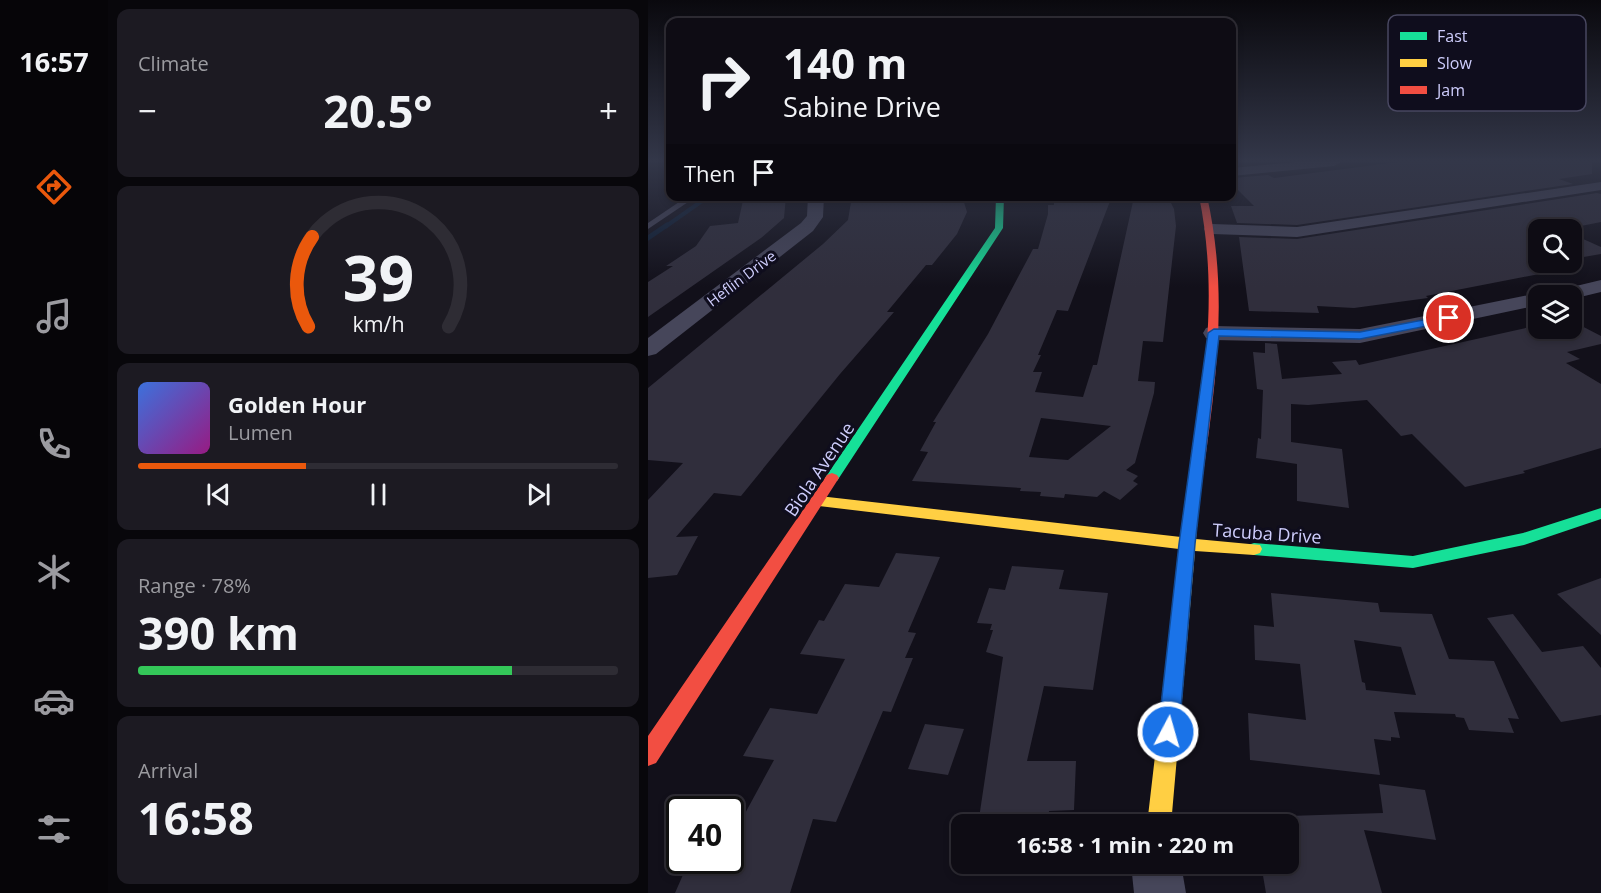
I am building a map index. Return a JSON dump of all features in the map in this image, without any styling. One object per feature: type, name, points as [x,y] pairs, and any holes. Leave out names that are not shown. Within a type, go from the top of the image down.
[{"type":"street","name":"Heflin Drive","points":[[648,349],[807,227],[815,217],[816,204]]},
{"type":"street","name":"Biola Avenue","points":[[648,755],[999,228],[1000,204]]},
{"type":"street","points":[[1160,814],[1187,544],[1214,333],[1212,230],[1205,204]]},
{"type":"street","points":[[1212,230],[1308,231],[1486,204]]},
{"type":"street","points":[[1582,290],[1601,286]]},
{"type":"street","points":[[1214,333],[1360,336],[1528,301]]},
{"type":"street","name":"Tacuba Drive","points":[[819,501],[1187,544],[1413,562],[1524,539],[1601,513]]},
{"type":"street","points":[[1157,874],[1160,893]]},
{"type":"lane","points":[[648,227],[683,204]]},
{"type":"building","points":[[742,204],[785,204],[784,218],[761,238],[648,317],[648,282],[673,266],[666,266],[696,246],[710,226],[738,223]]},
{"type":"building","points":[[851,204],[964,204],[967,212],[957,234],[932,265],[926,265],[887,312],[894,312],[840,374],[741,496],[714,493],[676,537],[698,536],[677,575],[648,578],[648,500],[683,463],[648,460],[648,388],[823,244],[848,220]]},
{"type":"building","points":[[1109,204],[1068,311],[1057,310],[1033,372],[1042,372],[1035,392],[1083,397],[1093,365],[1097,365],[1133,204],[1171,204],[1174,209],[1176,226],[1163,342],[1143,341],[1138,381],[1155,382],[1154,393],[1135,463],[1126,470],[1138,476],[1133,481],[1138,484],[1120,500],[1104,491],[1097,497],[1065,494],[1064,498],[1040,496],[1041,492],[1020,491],[1021,488],[912,481],[928,452],[920,451],[936,422],[933,422],[988,334],[1033,249],[1038,249],[1048,214],[1048,205]],"holes":[[[1041,418],[1111,426],[1068,460],[1029,457]]]},
{"type":"building","points":[[1252,204],[1441,204],[1297,225],[1237,223],[1231,206],[1254,206]]},
{"type":"building","points":[[1527,204],[1601,204],[1601,222],[1582,226],[1582,219],[1528,219],[1528,273],[1544,273],[1426,296],[1428,298],[1354,308],[1317,306],[1319,313],[1249,311],[1239,237],[1297,239]]},
{"type":"building","points":[[1582,238],[1601,247],[1601,254],[1582,257]]},
{"type":"building","points":[[1582,326],[1601,336],[1601,344],[1567,352],[1580,359],[1566,363],[1601,384],[1601,448],[1523,471],[1525,473],[1465,487],[1412,434],[1401,436],[1367,400],[1308,405],[1291,404],[1291,442],[1342,449],[1349,508],[1297,501],[1297,464],[1256,458],[1258,438],[1261,439],[1263,390],[1257,389],[1253,352],[1265,353],[1265,343],[1277,344],[1282,379],[1342,374],[1332,362],[1356,360],[1359,365],[1528,327],[1528,339],[1582,339]]},
{"type":"building","points":[[896,553],[940,557],[908,632],[916,633],[905,658],[913,658],[891,712],[883,711],[836,822],[813,819],[790,893],[675,893],[683,874],[744,874],[744,815],[774,760],[743,756],[770,708],[817,714],[845,659],[800,654],[819,620],[824,621],[845,584],[879,587]]},
{"type":"building","points":[[1012,566],[1064,570],[1059,589],[1108,593],[1093,690],[1044,686],[1027,761],[1076,761],[1074,810],[1049,811],[1049,814],[980,814],[1003,657],[986,652],[993,630],[990,630],[992,624],[977,623],[989,588],[1005,590]]},
{"type":"building","points":[[1601,578],[1601,635],[1557,594]]},
{"type":"building","points":[[1271,593],[1378,603],[1380,612],[1432,614],[1449,659],[1494,661],[1519,719],[1508,718],[1514,733],[1469,730],[1464,718],[1456,717],[1455,714],[1394,712],[1400,738],[1391,737],[1391,741],[1374,739],[1380,775],[1250,760],[1248,713],[1306,720],[1300,664],[1255,660],[1254,625],[1274,627]],"holes":[[[1354,640],[1401,647],[1416,695],[1366,690],[1365,683],[1362,682]]]},
{"type":"building","points":[[1513,614],[1542,652],[1583,646],[1601,668],[1601,715],[1561,722],[1487,618]]},
{"type":"building","points":[[925,724],[964,729],[948,775],[908,769]]},
{"type":"building","points":[[1379,784],[1425,790],[1436,840],[1364,830],[1382,893],[1266,893],[1263,874],[1299,874],[1299,816],[1383,813]]},
{"type":"waterway","points":[[665,227],[698,204]]},
{"type":"waterway","points":[[648,238],[667,225]]},
{"type":"traffic: fast","points":[[832,478],[999,228],[1000,204]]},
{"type":"traffic: fast","points":[[1254,549],[1413,562],[1524,539],[1601,513]]},
{"type":"traffic: slow","points":[[819,501],[1187,544],[1254,549]]},
{"type":"traffic: slow","points":[[1160,814],[1192,505]]},
{"type":"traffic: jam","points":[[1192,505],[1208,390],[1215,311],[1211,233],[1205,204]]},
{"type":"traffic: jam","points":[[648,755],[832,478]]},
{"type":"route","points":[[1168,732],[1187,544],[1214,333],[1360,336],[1449,318]]}]
